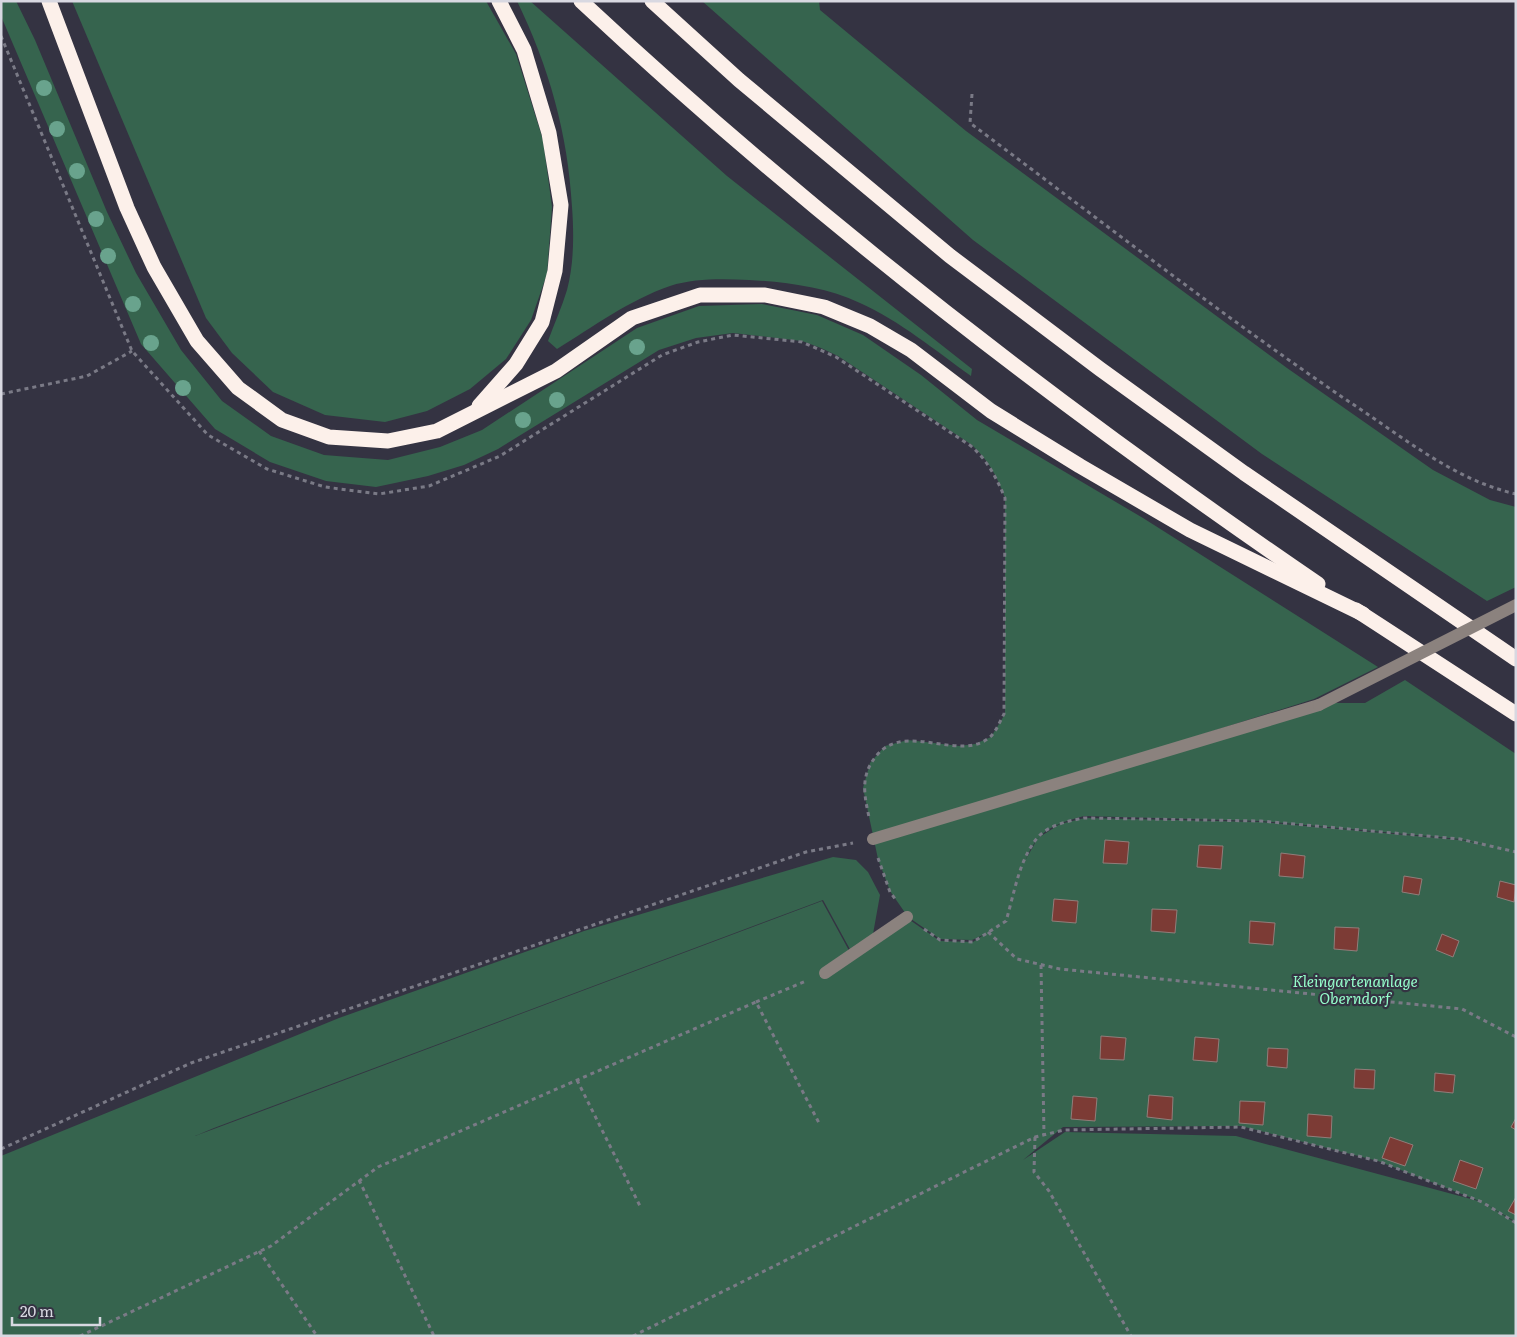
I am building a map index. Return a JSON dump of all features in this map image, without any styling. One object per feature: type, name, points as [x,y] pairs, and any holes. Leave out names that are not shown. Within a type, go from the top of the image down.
[{"type":"highway","points":[[38,1],[60,36]]},
{"type":"highway","points":[[49,1],[60,36],[98,127],[127,208],[154,267],[196,341],[238,388],[282,420],[329,438],[388,441],[436,431],[556,371],[632,318],[700,295],[765,295],[824,307],[870,326],[911,350],[991,411],[1080,466],[1190,530],[1363,614]]},
{"type":"highway","points":[[474,412],[516,364],[542,322],[555,270],[561,204],[550,133],[524,50],[499,1]]},
{"type":"highway","points":[[581,1],[716,122],[925,297],[1064,403],[1202,503],[1363,614],[1516,714]]},
{"type":"highway","points":[[652,1],[740,80],[950,256],[1100,369],[1244,473],[1516,659]]},
{"type":"street","points":[[873,839],[1319,705],[1516,605]]},
{"type":"street","points":[[824,974],[907,917]]},
{"type":"path","points":[[1,36],[132,351],[208,435],[267,469],[325,487],[379,494],[429,486],[500,456],[662,355],[698,342],[733,335],[802,342],[836,357],[963,440],[985,458],[995,474],[1004,498],[1004,714],[990,737],[975,744],[959,746],[908,740],[884,746],[870,763],[863,788],[873,839],[806,852],[191,1063],[1,1149]]},
{"type":"path","points":[[972,94],[970,123],[1283,357],[1441,464],[1497,490],[1516,494]]},
{"type":"path","points":[[1,394],[87,376],[132,351]]},
{"type":"path","points":[[1516,852],[1460,839],[1261,821],[1084,818],[1059,823],[1038,837],[1023,864],[1006,921],[988,932],[1017,959],[1060,970],[1462,1009],[1516,1038]]},
{"type":"path","points":[[1041,965],[1044,1135]]},
{"type":"path","points":[[80,1336],[270,1246],[378,1167],[824,974]]},
{"type":"path","points":[[756,1002],[819,1122]]},
{"type":"path","points":[[577,1080],[640,1206]]},
{"type":"path","points":[[633,1336],[1035,1138],[1064,1130],[1241,1127],[1378,1161],[1482,1202],[1516,1223]]},
{"type":"path","points":[[1035,1138],[1034,1172],[1049,1191],[1131,1336]]},
{"type":"path","points":[[359,1180],[434,1336]]},
{"type":"path","points":[[259,1251],[317,1336]]},
{"type":"green space","name":"Kleingartenanlage Oberndorf","points":[[1,1],[16,1],[35,40],[107,212],[136,273],[181,350],[222,401],[271,436],[324,455],[388,460],[440,447],[482,430],[637,328],[699,306],[762,304],[817,315],[863,335],[921,375],[977,420],[1143,518],[1378,667],[1314,699],[922,823],[1316,703],[1365,703],[1405,680],[1516,754],[1516,1222],[1482,1202],[1516,1223],[1516,1336],[1,1336],[1,1156],[339,1018],[584,931],[833,857],[856,860],[868,872],[880,895],[873,934],[852,953],[823,900],[195,1136],[822,901],[852,956],[907,918],[940,941],[973,942],[985,934],[972,940],[940,939],[908,917],[890,891],[878,859],[863,788],[870,763],[885,746],[908,740],[959,746],[975,744],[991,737],[1005,714],[1005,498],[992,469],[972,445],[838,356],[802,341],[733,333],[696,338],[659,350],[498,449],[464,465],[428,476],[376,487],[326,481],[270,462],[215,429],[141,344],[1,16]],"holes":[[[1084,816],[1261,821],[1460,839],[1491,846],[1461,840],[1261,822],[1085,818],[1060,824],[1040,837],[1056,825]],[[1241,1126],[1378,1161],[1482,1202],[1236,1136],[1065,1132],[1023,1160],[1063,1127]]]},
{"type":"green space","points":[[72,1],[486,1],[516,54],[543,140],[552,207],[547,274],[531,320],[506,359],[470,389],[427,411],[385,422],[325,415],[273,392],[232,353],[206,318]]},
{"type":"green space","points":[[517,1],[530,1],[727,176],[972,369],[971,376],[903,327],[860,303],[820,289],[763,281],[709,280],[670,286],[626,306],[557,349],[548,341],[565,296],[571,270],[573,228],[570,180],[555,101],[539,51]]},
{"type":"green space","points":[[702,1],[819,1],[820,10],[966,131],[1287,368],[1433,470],[1490,500],[1516,507],[1516,587],[1487,601],[1262,454],[973,240]]},
{"type":"building","points":[[1105,840],[1129,842],[1127,864],[1103,863]]},
{"type":"building","points":[[1199,845],[1223,846],[1221,869],[1197,867]]},
{"type":"building","points":[[1281,853],[1305,856],[1303,878],[1279,876]]},
{"type":"building","points":[[1404,876],[1422,879],[1419,895],[1402,892]]},
{"type":"building","points":[[1500,881],[1516,885],[1514,902],[1497,897]]},
{"type":"building","points":[[1054,899],[1078,901],[1076,923],[1052,921]]},
{"type":"building","points":[[1152,909],[1177,910],[1175,933],[1151,931]]},
{"type":"building","points":[[1250,921],[1275,923],[1273,945],[1249,943]]},
{"type":"building","points":[[1335,927],[1359,928],[1357,951],[1334,949]]},
{"type":"building","points":[[1442,934],[1459,941],[1453,957],[1436,950]]},
{"type":"building","points":[[1101,1036],[1126,1038],[1124,1060],[1100,1059]]},
{"type":"building","points":[[1195,1037],[1219,1039],[1217,1062],[1193,1060]]},
{"type":"building","points":[[1268,1048],[1288,1049],[1287,1068],[1267,1066]]},
{"type":"building","points":[[1355,1069],[1375,1070],[1374,1089],[1354,1088]]},
{"type":"building","points":[[1435,1073],[1455,1075],[1453,1093],[1434,1091]]},
{"type":"building","points":[[1149,1095],[1173,1097],[1172,1120],[1147,1117]]},
{"type":"building","points":[[1073,1096],[1097,1098],[1095,1121],[1071,1119]]},
{"type":"building","points":[[1240,1101],[1265,1102],[1263,1125],[1239,1123]]},
{"type":"building","points":[[1308,1114],[1332,1116],[1331,1138],[1307,1136]]},
{"type":"building","points":[[1516,1118],[1516,1130],[1511,1127]]},
{"type":"building","points":[[1390,1137],[1413,1145],[1405,1166],[1382,1158]]},
{"type":"building","points":[[1460,1160],[1483,1168],[1476,1189],[1453,1181]]},
{"type":"building","points":[[1516,1197],[1516,1215],[1508,1211]]}]
